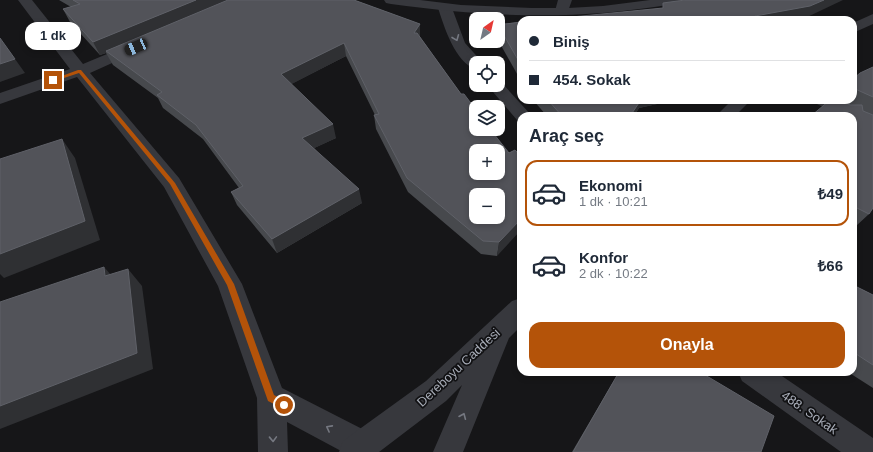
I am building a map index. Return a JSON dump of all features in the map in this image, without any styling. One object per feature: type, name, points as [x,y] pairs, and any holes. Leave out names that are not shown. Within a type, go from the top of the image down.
[{"type":"street","points":[[25,0],[80,71],[172,183],[230,284],[271,398],[273,452]]},
{"type":"street","points":[[391,0],[445,8],[546,13],[563,6],[640,7],[673,0]]},
{"type":"street","points":[[445,8],[458,44],[469,56]]},
{"type":"street","points":[[857,27],[873,18]]},
{"type":"street","points":[[0,99],[80,71],[150,41]]},
{"type":"street","points":[[501,92],[519,112]]},
{"type":"street","points":[[729,112],[738,104]]},
{"type":"street","points":[[831,104],[847,112]]},
{"type":"street","points":[[857,117],[873,125]]},
{"type":"street","name":"Dereboyu Caddesi","points":[[361,450],[436,391],[517,313]]},
{"type":"street","points":[[448,452],[500,328]]},
{"type":"street","name":"488. Sokak","points":[[758,376],[867,452]]},
{"type":"street","points":[[271,398],[361,450]]},
{"type":"building","points":[[73,0],[196,0],[93,42],[63,9],[80,4]]},
{"type":"building","points":[[228,0],[354,0],[420,24],[414,33],[417,33],[461,94],[464,94],[469,101],[469,136],[496,136],[502,144],[469,144],[469,180],[505,180],[505,148],[509,153],[515,150],[517,152],[517,223],[499,242],[483,241],[407,178],[374,115],[379,114],[344,43],[281,74],[333,124],[302,138],[359,189],[272,239],[231,192],[243,186],[196,125],[157,95],[162,92],[106,51]]},
{"type":"building","points":[[685,0],[824,0],[810,6],[755,16],[582,16],[663,8],[663,3]]},
{"type":"building","points":[[517,23],[517,58],[505,37],[505,24]]},
{"type":"building","points":[[0,38],[15,59],[0,64]]},
{"type":"building","points":[[873,67],[873,97],[857,90],[857,76]]},
{"type":"building","points":[[552,104],[638,104],[633,112],[558,112]]},
{"type":"building","points":[[825,104],[848,104],[862,105],[863,111],[873,115],[873,208],[869,214],[857,208],[857,112],[816,112]]},
{"type":"building","points":[[62,139],[85,221],[0,254],[0,159]]},
{"type":"building","points":[[104,267],[105,276],[128,269],[137,353],[0,406],[0,302]]},
{"type":"building","points":[[857,287],[873,295],[873,365],[857,355]]},
{"type":"building","points":[[617,376],[707,376],[774,416],[761,452],[573,452]]},
{"type":"route","points":[[53,80],[80,71],[172,183],[230,284],[271,398],[284,405]]}]
